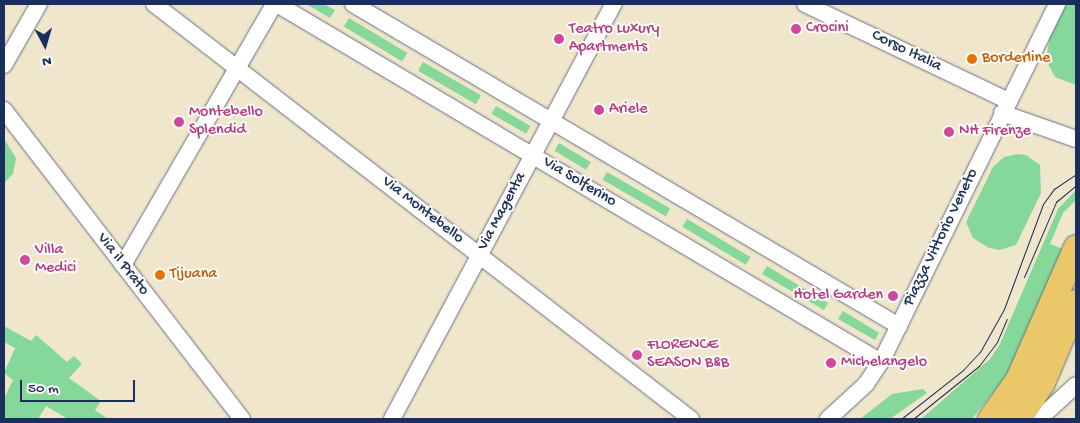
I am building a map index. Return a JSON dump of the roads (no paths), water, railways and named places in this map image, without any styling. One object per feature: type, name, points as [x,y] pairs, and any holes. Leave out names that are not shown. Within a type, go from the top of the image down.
[{"type":"main road","points":[[990,419],[1018,380],[1076,247]]},
{"type":"main road","points":[[1018,419],[1042,382],[1076,302]]},
{"type":"street","points":[[4,64],[39,4]]},
{"type":"street","name":"Via Montebello","points":[[154,4],[691,419]]},
{"type":"street","points":[[123,265],[275,4]]},
{"type":"street","name":"Via Solferino","points":[[275,4],[881,362]]},
{"type":"street","points":[[353,4],[900,326]]},
{"type":"street","name":"Via Magenta","points":[[392,419],[614,4]]},
{"type":"street","name":"Corso Italia","points":[[805,4],[1005,107]]},
{"type":"street","name":"Piazza Vittorio Veneto","points":[[828,419],[866,384],[881,362],[1057,4]]},
{"type":"street","points":[[1005,107],[1076,139]]},
{"type":"street","name":"Via il Prato","points":[[4,110],[242,419]]},
{"type":"street","points":[[1039,419],[1076,385]]},
{"type":"street","points":[[1039,419],[1056,419]]},
{"type":"tram line","points":[[901,419],[963,370],[980,352],[1004,309],[1043,204],[1054,189],[1076,174]]},
{"type":"tram line","points":[[1024,277],[1056,202],[1076,185]]},
{"type":"tram line","points":[[913,419],[979,366],[997,342],[1007,319]]},
{"type":"place","name":"Crocini","points":[[796,29]]},
{"type":"place","name":"Teatro Luxury Apartments","points":[[559,39]]},
{"type":"place","name":"Borderline","points":[[972,59]]},
{"type":"place","name":"Ariele","points":[[599,110]]},
{"type":"place","name":"Montebello Splendid","points":[[179,122]]},
{"type":"place","name":"NH Firenze","points":[[949,132]]},
{"type":"place","name":"Villa Medici","points":[[25,260]]},
{"type":"place","name":"Tijuana","points":[[160,275]]},
{"type":"place","name":"Hotel Garden","points":[[893,296]]},
{"type":"place","name":"FLORENCE SEASON B&B","points":[[637,355]]},
{"type":"place","name":"Michelangelo","points":[[831,363]]}]
